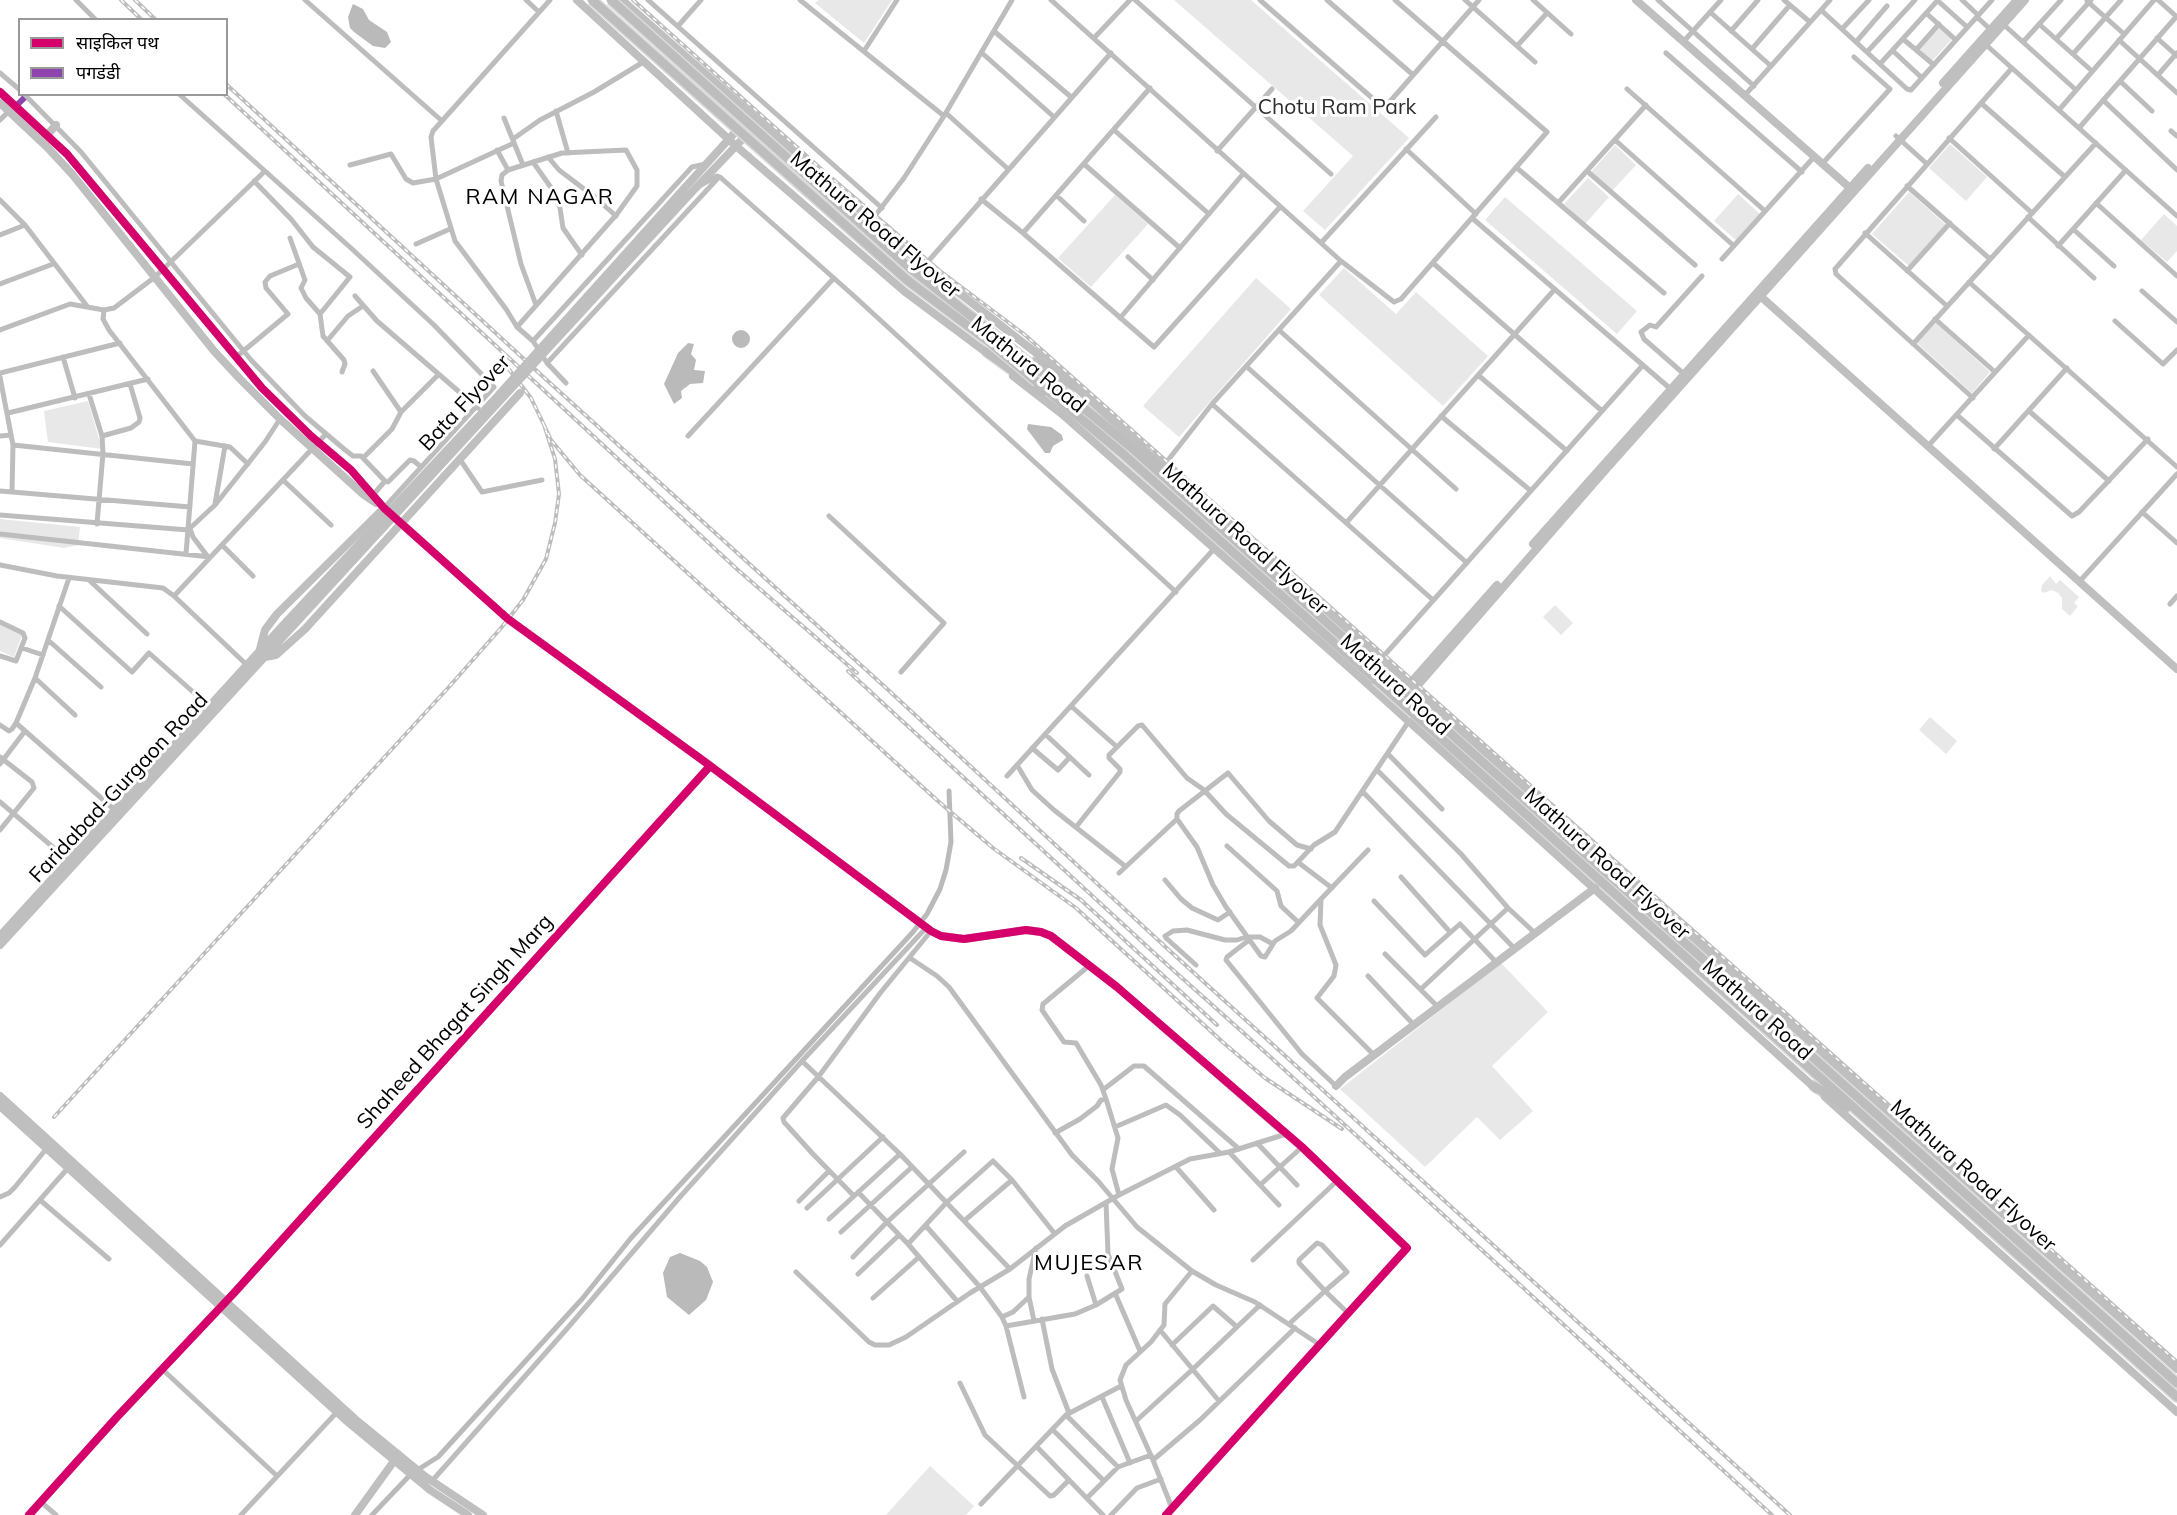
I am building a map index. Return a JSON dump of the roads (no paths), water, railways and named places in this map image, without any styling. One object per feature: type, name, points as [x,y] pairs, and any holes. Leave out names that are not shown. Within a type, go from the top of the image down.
[{"type":"highway","name":"Mathura Road Flyover","points":[[592,0],[907,280],[992,344],[1195,519],[1864,1118]]},
{"type":"highway","name":"Mathura Road Flyover","points":[[611,0],[910,268],[1019,354]]},
{"type":"highway","points":[[987,352],[1041,392],[1062,403]]},
{"type":"highway","points":[[1019,354],[1074,386]]},
{"type":"highway","name":"Mathura Road","points":[[1019,354],[1132,448],[1183,494]]},
{"type":"highway","points":[[1139,445],[1183,494]]},
{"type":"highway","name":"Mathura Road Flyover","points":[[1183,494],[2176,1382]]},
{"type":"highway","points":[[1814,1086],[1864,1118],[2177,1397]]},
{"type":"highway","points":[[2176,1368],[2176,1382]]},
{"type":"street","points":[[76,0],[94,18]]},
{"type":"street","points":[[305,0],[442,121]]},
{"type":"street","points":[[526,0],[539,12]]},
{"type":"street","points":[[550,0],[433,131],[431,137],[436,179],[450,230],[459,248],[517,327],[533,341],[566,383]]},
{"type":"street","name":"Mathura Road","points":[[576,0],[736,146],[904,291],[987,352],[1062,414],[1409,721],[2177,1412]]},
{"type":"street","name":"Mathura Road","points":[[622,0],[871,221],[924,266],[1049,363],[1139,445],[1165,464],[1411,687],[2176,1368]]},
{"type":"street","points":[[648,0],[882,208]]},
{"type":"street","points":[[678,26],[701,0]]},
{"type":"street","points":[[864,51],[897,0]]},
{"type":"street","points":[[871,221],[904,178],[945,114],[1012,0]]},
{"type":"street","points":[[1051,0],[1341,261],[1394,302],[1401,299],[1546,135],[1546,130],[1441,42],[1395,0]]},
{"type":"street","points":[[1094,38],[1130,0]]},
{"type":"street","points":[[1135,0],[1331,174]]},
{"type":"street","points":[[1260,0],[1381,105],[1386,106],[1479,0]]},
{"type":"street","points":[[1327,0],[1412,74]]},
{"type":"street","points":[[1465,0],[1535,62]]},
{"type":"street","points":[[1533,0],[1571,34]]},
{"type":"street","points":[[1636,0],[1850,188]]},
{"type":"street","points":[[1658,0],[1754,86]]},
{"type":"street","points":[[1684,41],[1721,0]]},
{"type":"street","points":[[1731,31],[1758,0]]},
{"type":"street","points":[[1784,0],[1810,22]]},
{"type":"street","points":[[1745,95],[1830,0]]},
{"type":"street","points":[[1842,29],[1869,0]]},
{"type":"street","points":[[1867,52],[1915,0]]},
{"type":"street","points":[[1880,64],[1938,0],[1967,27]]},
{"type":"street","points":[[1962,0],[1991,30]]},
{"type":"street","points":[[1821,10],[1909,90],[1991,0]]},
{"type":"street","points":[[1983,42],[2017,0]]},
{"type":"street","points":[[1393,707],[1897,138],[1983,42],[2025,0]]},
{"type":"street","points":[[2023,42],[2061,0]]},
{"type":"street","points":[[2073,54],[2121,0]]},
{"type":"street","points":[[2059,110],[2156,0],[2177,17],[2079,128]]},
{"type":"street","points":[[805,1],[864,51],[945,114],[1008,169]]},
{"type":"street","points":[[2056,39],[2088,1],[2124,34]]},
{"type":"street","points":[[1752,49],[1790,5]]},
{"type":"street","points":[[1856,42],[1887,6]]},
{"type":"street","points":[[1710,12],[1772,66]]},
{"type":"street","points":[[1517,46],[1547,13]]},
{"type":"street","points":[[1926,14],[1956,40]]},
{"type":"street","points":[[1916,50],[1939,24]]},
{"type":"street","points":[[2003,24],[2076,90]]},
{"type":"street","points":[[2039,24],[2092,71]]},
{"type":"street","points":[[995,32],[1071,97]]},
{"type":"street","points":[[2157,38],[2176,55],[2158,75]]},
{"type":"street","points":[[1904,39],[1934,65]]},
{"type":"street","points":[[2119,40],[2177,93]]},
{"type":"street","points":[[1983,42],[2177,216]]},
{"type":"street","points":[[1893,51],[1922,78]]},
{"type":"street","points":[[982,53],[1053,117]]},
{"type":"street","points":[[924,266],[1111,53]]},
{"type":"street","points":[[1666,53],[1802,172]]},
{"type":"street","points":[[1822,164],[1890,89],[1854,57]]},
{"type":"street","points":[[350,165],[391,154],[408,181],[413,183],[436,179],[513,141],[556,111],[594,92],[645,61]]},
{"type":"street","points":[[1973,398],[1835,272],[1836,267],[1865,233],[2012,68]]},
{"type":"street","points":[[0,73],[18,88]]},
{"type":"street","points":[[2120,81],[2152,111]]},
{"type":"street","points":[[1023,233],[1150,88]]},
{"type":"street","points":[[1217,151],[1272,89]]},
{"type":"street","points":[[1627,89],[1765,211]]},
{"type":"street","points":[[0,92],[47,135],[84,174],[162,271],[262,388],[364,495],[384,508]]},
{"type":"street","points":[[708,119],[724,118],[729,112],[731,104],[728,94]]},
{"type":"street","points":[[16,106],[25,96]]},
{"type":"street","points":[[27,96],[81,152],[273,385],[326,434],[354,456],[363,458],[385,481]]},
{"type":"street","points":[[181,96],[417,310],[494,387],[384,508],[277,614],[265,630],[262,654],[276,655],[292,642],[520,393]]},
{"type":"street","points":[[2103,100],[2177,170]]},
{"type":"street","points":[[1981,102],[2065,177]]},
{"type":"street","points":[[0,104],[47,147],[72,174],[214,351],[280,419],[351,470],[384,508],[508,619],[710,766],[927,929],[941,936],[964,939],[1026,930],[1051,936],[1090,965],[1302,1148],[1407,1248],[1166,1515]]},
{"type":"street","points":[[1558,203],[1646,105]]},
{"type":"street","points":[[0,120],[9,111]]},
{"type":"street","points":[[556,111],[568,153]]},
{"type":"street","points":[[533,341],[692,167],[708,163],[751,114]]},
{"type":"street","points":[[504,117],[523,165]]},
{"type":"street","points":[[1321,243],[1436,117]]},
{"type":"street","points":[[693,185],[725,158],[759,121]]},
{"type":"street","points":[[47,135],[56,126]]},
{"type":"street","points":[[708,163],[717,146],[719,129]]},
{"type":"street","points":[[1114,129],[1209,214]]},
{"type":"street","points":[[2171,131],[2177,136]]},
{"type":"street","points":[[1897,138],[1927,164]]},
{"type":"street","points":[[1673,391],[1684,374],[1759,295],[1850,188],[1897,138]]},
{"type":"street","points":[[1949,138],[2030,215],[2058,246],[2094,278]]},
{"type":"street","points":[[757,164],[760,147],[771,139],[779,139]]},
{"type":"street","points":[[1615,140],[1734,246]]},
{"type":"street","points":[[1913,344],[2096,143]]},
{"type":"street","points":[[1406,149],[1474,216],[1673,391]]},
{"type":"street","points":[[497,150],[508,170]]},
{"type":"street","points":[[517,327],[616,216],[638,181],[636,166],[628,152],[624,150],[568,153],[508,170],[502,175],[501,181],[522,264],[536,305]]},
{"type":"street","points":[[725,158],[747,155]]},
{"type":"street","points":[[548,157],[559,170],[616,216]]},
{"type":"street","points":[[1722,259],[1814,157]]},
{"type":"street","points":[[533,162],[552,189],[560,208],[563,228],[582,255]]},
{"type":"street","name":"Bata Flyover","points":[[250,668],[693,185],[708,163]]},
{"type":"street","points":[[1084,164],[1180,248]]},
{"type":"street","points":[[1517,168],[1664,293]]},
{"type":"street","points":[[2058,246],[2126,170]]},
{"type":"street","points":[[1587,171],[1695,265]]},
{"type":"street","points":[[1,328],[64,305],[76,304],[104,310],[114,308],[155,278],[264,172]]},
{"type":"street","points":[[1120,318],[1243,174]]},
{"type":"street","points":[[693,185],[719,177]]},
{"type":"street","points":[[719,177],[834,278],[1176,591]]},
{"type":"street","points":[[548,363],[719,177]]},
{"type":"street","points":[[254,181],[291,219],[313,247],[351,277],[320,314]]},
{"type":"street","name":"Bata Flyover","points":[[290,623],[689,195],[693,185]]},
{"type":"street","points":[[1907,186],[1990,259]]},
{"type":"street","points":[[1056,195],[1084,220]]},
{"type":"street","points":[[981,199],[1152,346],[1157,345],[1280,207]]},
{"type":"street","points":[[0,200],[24,225],[87,306]]},
{"type":"street","points":[[2096,203],[2177,276]]},
{"type":"street","points":[[1907,271],[1950,223]]},
{"type":"street","points":[[0,235],[24,225]]},
{"type":"street","points":[[2073,229],[2114,266]]},
{"type":"street","points":[[416,244],[450,230]]},
{"type":"street","points":[[1865,233],[1947,306]]},
{"type":"street","points":[[290,238],[305,280],[301,288],[306,298],[320,314],[321,330],[327,341],[344,360],[342,372]]},
{"type":"street","points":[[1128,257],[1153,280]]},
{"type":"street","points":[[1165,464],[1212,404],[1247,368],[1341,261]]},
{"type":"street","points":[[1433,263],[1602,411]]},
{"type":"street","points":[[0,284],[53,264]]},
{"type":"street","points":[[235,358],[288,315],[264,284],[266,279],[299,264]]},
{"type":"street","points":[[1684,374],[1644,339],[1641,332],[1650,325],[1656,327],[1702,276]]},
{"type":"street","points":[[688,436],[834,278]]},
{"type":"street","points":[[1969,282],[2177,467]]},
{"type":"street","points":[[1346,523],[1555,289]]},
{"type":"street","points":[[2142,291],[2177,322]]},
{"type":"street","points":[[1759,295],[2177,669]]},
{"type":"street","points":[[355,296],[377,321],[493,421]]},
{"type":"street","points":[[327,341],[348,316],[363,306]]},
{"type":"street","points":[[104,310],[104,323],[195,441],[186,554]]},
{"type":"street","points":[[1935,319],[1995,372]]},
{"type":"street","points":[[2115,321],[2163,364],[2177,350]]},
{"type":"street","points":[[1280,331],[1456,489]]},
{"type":"street","points":[[1928,446],[2029,335]]},
{"type":"street","points":[[12,492],[13,445],[0,375],[120,343]]},
{"type":"street","points":[[63,357],[75,398]]},
{"type":"street","points":[[1381,659],[1643,365]]},
{"type":"street","points":[[1247,368],[1467,563]]},
{"type":"street","points":[[1994,449],[2067,368]]},
{"type":"street","points":[[373,371],[401,412]]},
{"type":"street","points":[[363,458],[392,429],[401,412],[438,375]]},
{"type":"street","points":[[1478,375],[1567,451]]},
{"type":"street","points":[[8,413],[148,379]]},
{"type":"street","points":[[102,436],[130,428],[139,422],[140,418],[130,384]]},
{"type":"street","points":[[89,394],[102,436],[103,453],[97,524]]},
{"type":"street","points":[[1212,404],[1433,600]]},
{"type":"street","points":[[2029,411],[2109,481]]},
{"type":"street","points":[[1957,415],[2072,516],[2076,515],[2148,439]]},
{"type":"street","points":[[1441,416],[1531,490]]},
{"type":"street","points":[[0,515],[189,530],[214,506],[280,419]]},
{"type":"street","points":[[174,596],[326,434]]},
{"type":"street","points":[[0,436],[11,435]]},
{"type":"street","points":[[195,441],[230,447],[248,464]]},
{"type":"street","points":[[13,445],[193,464]]},
{"type":"street","points":[[214,506],[225,446]]},
{"type":"street","points":[[459,458],[482,492],[542,480]]},
{"type":"street","points":[[373,495],[385,481],[388,482],[410,460],[421,467]]},
{"type":"street","points":[[2079,582],[2177,474]]},
{"type":"street","points":[[283,480],[331,525]]},
{"type":"street","points":[[0,491],[190,507]]},
{"type":"street","points":[[2142,512],[2177,543]]},
{"type":"street","points":[[829,516],[944,623],[901,672]]},
{"type":"street","points":[[189,530],[209,557]]},
{"type":"street","points":[[0,534],[209,557]]},
{"type":"street","points":[[222,545],[253,576]]},
{"type":"street","points":[[1007,776],[1214,549]]},
{"type":"street","points":[[0,565],[69,578],[163,588],[250,668]]},
{"type":"street","points":[[0,725],[9,730],[16,723],[35,678],[69,578]]},
{"type":"street","points":[[89,580],[147,634]]},
{"type":"street","points":[[2170,604],[2177,596]]},
{"type":"street","points":[[59,606],[132,672],[149,653],[209,706]]},
{"type":"street","points":[[0,622],[22,633],[25,638],[16,661],[0,656]]},
{"type":"street","points":[[48,640],[101,687]]},
{"type":"street","points":[[22,648],[43,655]]},
{"type":"street","name":"Faridabad-Gurgaon Road","points":[[0,945],[209,706],[250,668]]},
{"type":"street","name":"Faridabad-Gurgaon Road","points":[[0,936],[68,860],[117,812],[250,668]]},
{"type":"street","points":[[35,678],[75,715]]},
{"type":"street","points":[[1071,706],[1117,747]]},
{"type":"street","points":[[1076,827],[1121,771],[1109,755],[1138,726],[1142,725],[1187,778],[1204,790],[1226,814],[1289,866],[1294,866],[1311,849],[1335,832],[1409,721]]},
{"type":"street","points":[[16,723],[117,812]]},
{"type":"street","points":[[0,830],[34,788],[32,783],[1,760],[25,731]]},
{"type":"street","points":[[1045,734],[1089,774]]},
{"type":"street","points":[[1032,748],[1058,770],[1071,757]]},
{"type":"street","points":[[1388,754],[1442,809]]},
{"type":"street","points":[[1017,765],[1032,790],[1125,866]]},
{"type":"street","name":"Shaheed Bhagat Singh Marg","points":[[29,1515],[222,1304],[234,1294],[710,766]]},
{"type":"street","points":[[1377,770],[1461,854],[1508,908],[1536,934]]},
{"type":"street","points":[[1311,849],[1297,845],[1269,821],[1228,773],[1177,814],[1177,819],[1197,848],[1213,885],[1263,957],[1267,956],[1274,944],[1368,850]]},
{"type":"street","points":[[1363,792],[1515,949]]},
{"type":"street","points":[[0,802],[68,860]]},
{"type":"street","points":[[1119,873],[1177,819]]},
{"type":"street","points":[[1227,846],[1277,891],[1281,906],[1298,922]]},
{"type":"street","points":[[1299,862],[1332,888]]},
{"type":"street","points":[[1401,877],[1450,932]]},
{"type":"street","points":[[1165,880],[1192,908],[1218,920],[1230,912]]},
{"type":"street","points":[[1248,938],[1226,960],[1302,1054],[1336,1086],[1595,888]]},
{"type":"street","points":[[1321,899],[1320,926],[1336,965],[1334,976],[1318,999],[1374,1055]]},
{"type":"street","points":[[1374,901],[1425,955],[1460,924],[1497,963]]},
{"type":"street","points":[[1421,989],[1508,908]]},
{"type":"street","points":[[927,929],[910,958],[881,992],[819,1076],[786,1113],[783,1120],[837,1179],[870,1205],[908,1244],[957,1301]]},
{"type":"street","points":[[426,1480],[565,1331],[679,1198],[802,1061],[927,929]]},
{"type":"street","points":[[1196,965],[1165,936],[1173,931],[1182,930],[1225,940],[1260,937],[1274,944]]},
{"type":"street","points":[[1385,954],[1438,1006]]},
{"type":"street","points":[[910,958],[949,987],[1072,1155],[1137,1227],[1192,1271],[1260,1305],[1320,1345]]},
{"type":"street","points":[[1090,965],[1043,1004],[1042,1010],[1064,1042],[1076,1043],[1104,1089],[1118,1143],[1112,1172],[1119,1195]]},
{"type":"street","points":[[1368,976],[1414,1025]]},
{"type":"street","points":[[802,1061],[883,1137],[1010,1269]]},
{"type":"street","points":[[1104,1089],[1134,1066],[1144,1066],[1239,1149]]},
{"type":"street","points":[[0,1096],[222,1304]]},
{"type":"street","points":[[1056,1133],[1080,1119],[1101,1100],[1106,1099]]},
{"type":"street","points":[[1114,1127],[1166,1105],[1180,1114],[1220,1153]]},
{"type":"street","points":[[0,1106],[394,1461],[407,1466]]},
{"type":"street","points":[[796,1272],[863,1337],[875,1345],[889,1345],[898,1342],[957,1301],[1010,1269],[1065,1226],[1119,1195],[1194,1157],[1230,1152],[1286,1134]]},
{"type":"street","points":[[807,1208],[883,1137]]},
{"type":"street","points":[[1257,1143],[1297,1185]]},
{"type":"street","points":[[0,1197],[15,1187],[47,1148]]},
{"type":"street","points":[[1260,1185],[1302,1148]]},
{"type":"street","points":[[853,1257],[886,1223],[964,1152]]},
{"type":"street","points":[[1230,1152],[1279,1205]]},
{"type":"street","points":[[829,1219],[900,1154]]},
{"type":"street","points":[[908,1244],[946,1203],[992,1162],[995,1162],[1012,1180],[1055,1234]]},
{"type":"street","points":[[841,1232],[912,1167]]},
{"type":"street","points":[[1176,1167],[1214,1210]]},
{"type":"street","points":[[0,1245],[68,1168]]},
{"type":"street","points":[[799,1201],[829,1171]]},
{"type":"street","points":[[964,1221],[1012,1180]]},
{"type":"street","points":[[1253,1260],[1338,1180]]},
{"type":"street","points":[[40,1200],[109,1259]]},
{"type":"street","points":[[1006,1326],[1075,1314],[1096,1305],[1123,1287],[1107,1254],[1106,1203]]},
{"type":"street","points":[[926,1226],[980,1287],[1002,1317],[1024,1397]]},
{"type":"street","points":[[858,1274],[899,1235]]},
{"type":"street","points":[[1289,1324],[1325,1291],[1347,1270],[1317,1242],[1299,1262],[1325,1291],[1349,1314]]},
{"type":"street","points":[[1034,1321],[1029,1297],[1030,1274],[1036,1248]]},
{"type":"street","points":[[873,1298],[919,1257]]},
{"type":"street","points":[[1172,1508],[1121,1386],[1123,1369],[1160,1330],[1164,1323],[1165,1304],[1192,1271]]},
{"type":"street","points":[[1087,1276],[1096,1305]]},
{"type":"street","points":[[1115,1293],[1140,1351]]},
{"type":"street","points":[[1002,1317],[1013,1312],[1029,1297]]},
{"type":"street","points":[[1136,1421],[1260,1305]]},
{"type":"street","points":[[1172,1345],[1214,1306],[1237,1327]]},
{"type":"street","points":[[1042,1319],[1052,1369],[1068,1414],[1118,1467]]},
{"type":"street","points":[[1087,1498],[1118,1467],[1152,1458],[1220,1401],[1295,1328]]},
{"type":"street","points":[[1160,1330],[1220,1401]]},
{"type":"street","points":[[162,1369],[277,1476]]},
{"type":"street","points":[[960,1383],[985,1435],[1050,1496],[1054,1495],[1069,1480]]},
{"type":"street","points":[[981,1504],[1068,1414],[1121,1386]]},
{"type":"street","points":[[1102,1397],[1130,1463]]},
{"type":"street","points":[[340,1410],[468,1515]]},
{"type":"street","points":[[241,1515],[340,1410]]},
{"type":"street","points":[[1053,1430],[1104,1481]]},
{"type":"street","points":[[1037,1448],[1103,1515]]},
{"type":"street","points":[[355,1515],[394,1461]]},
{"type":"street","points":[[1111,1515],[1137,1488],[1161,1479]]},
{"type":"street","points":[[426,1480],[483,1515]]},
{"type":"street","points":[[41,1502],[56,1515]]},
{"type":"waterway","points":[[372,1515],[411,1474],[438,1457],[582,1299],[631,1238],[913,932],[927,914],[940,889],[946,870],[951,842],[949,791]]},
{"type":"railway","points":[[121,0],[140,18]]},
{"type":"railway","points":[[135,0],[154,18]]},
{"type":"railway","points":[[633,0],[820,168],[940,271],[1025,335],[2177,1362]]},
{"type":"railway","points":[[228,86],[1171,952],[1790,1515]]},
{"type":"railway","points":[[226,96],[739,571],[857,673]]},
{"type":"railway","points":[[54,1117],[448,688],[523,600],[546,559],[559,494],[555,459],[544,425],[531,398],[504,363]]},
{"type":"railway","points":[[544,425],[551,440],[580,475],[939,802],[993,848],[1076,908],[1265,1078],[1342,1129]]},
{"type":"railway","points":[[848,671],[1772,1515]]},
{"type":"railway","points":[[1021,858],[1081,900],[1217,1025]]},
{"type":"district","name":"RAM NAGAR","points":[[540,197]]},
{"type":"district","name":"MUJESAR","points":[[1089,1263]]},
{"type":"park label","name":"Chotu Ram Park","points":[[1337,108]]}]
